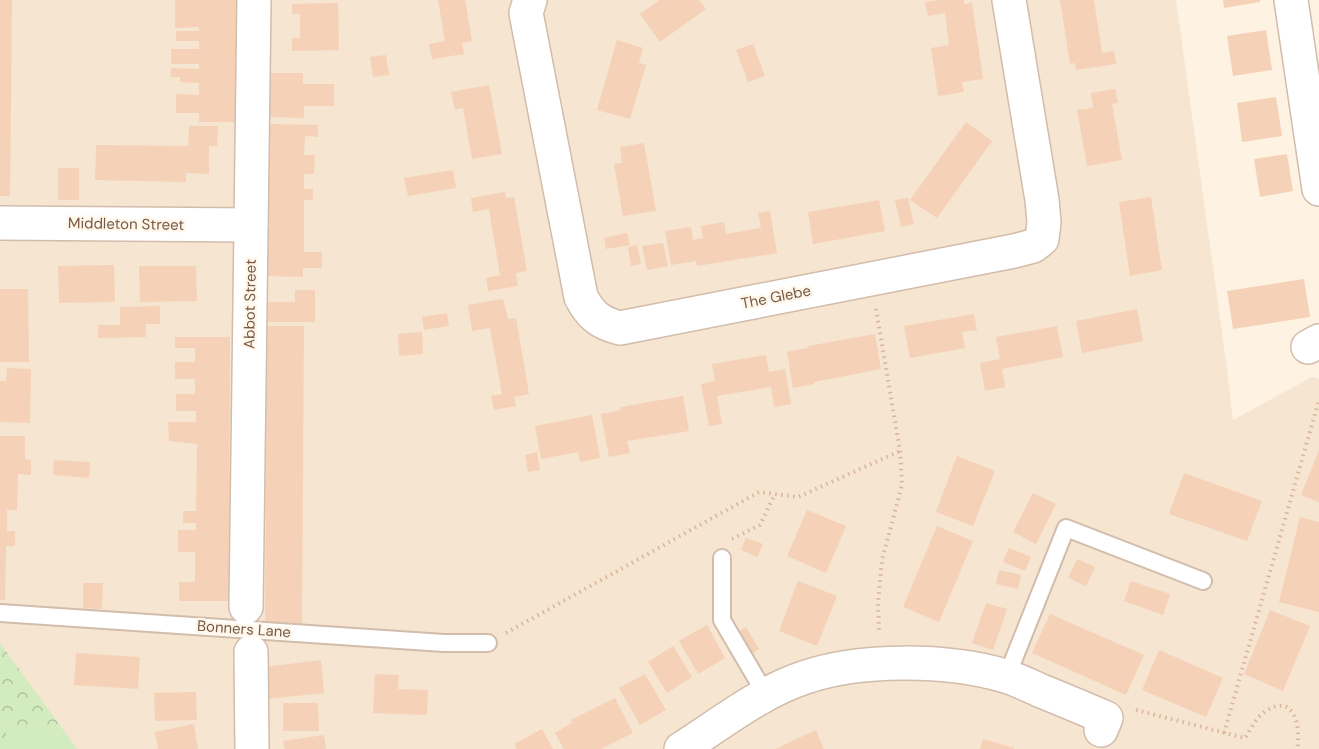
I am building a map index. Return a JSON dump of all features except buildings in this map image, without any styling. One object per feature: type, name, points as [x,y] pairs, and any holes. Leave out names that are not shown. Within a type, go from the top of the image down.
[{"type":"street","name":"Abbot Street","points":[[246,608],[254,0]]},
{"type":"street","name":"The Glebe","points":[[530,0],[526,13],[580,297],[596,320],[620,328],[1014,251],[1033,246],[1042,239],[1044,222],[1042,201],[1009,0]]},
{"type":"street","points":[[1291,0],[1319,189]]},
{"type":"street","name":"Middleton Street","points":[[0,223],[251,225]]},
{"type":"street","points":[[251,652],[252,749]]},
{"type":"street","points":[[681,749],[766,695],[802,678],[839,669],[881,665],[922,663],[982,670],[1007,676],[1103,724]]},
{"type":"lane","points":[[1007,676],[1066,528],[1203,581]]},
{"type":"lane","points":[[722,558],[722,620],[766,695]]},
{"type":"lane","name":"Bonners Lane","points":[[0,613],[444,643],[488,643]]},
{"type":"path","points":[[871,279],[900,452],[902,485],[882,560],[878,602],[881,665]]},
{"type":"path","points":[[1224,733],[1319,400]]},
{"type":"path","points":[[488,643],[759,492],[798,497],[900,452]]},
{"type":"path","points":[[722,558],[722,544],[760,525],[775,494]]},
{"type":"path","points":[[1103,724],[1113,704],[1245,738],[1258,717],[1275,707],[1285,707],[1298,719],[1297,749]]},
{"type":"shaded area","points":[[0,0],[1176,0],[1233,420],[1312,377],[1319,379],[1319,749],[0,749]]},
{"type":"green space","points":[[0,643],[59,724],[6,727],[6,749],[0,749]]},
{"type":"green space","points":[[59,724],[77,749],[6,749],[6,727]]}]
